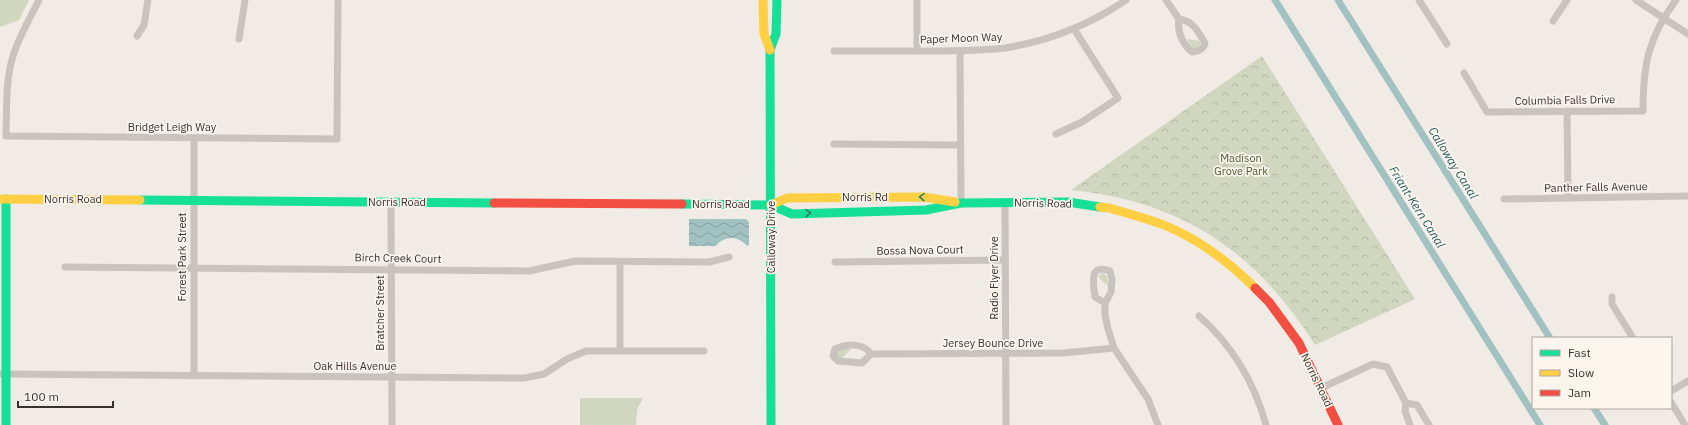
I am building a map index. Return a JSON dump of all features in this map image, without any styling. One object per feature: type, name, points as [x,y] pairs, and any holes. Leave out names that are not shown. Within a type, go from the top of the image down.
[{"type":"street","points":[[4,86],[19,41],[39,0]]},
{"type":"street","points":[[137,36],[144,25],[148,0]]},
{"type":"street","points":[[239,39],[244,0]]},
{"type":"street","name":"Bridget Leigh Way","points":[[4,86],[6,136],[337,139],[338,0]]},
{"type":"street","name":"Calloway Drive","points":[[763,0],[764,34],[770,50],[771,425]]},
{"type":"street","points":[[770,0],[770,16],[776,28]]},
{"type":"street","name":"Calloway Drive","points":[[770,50],[776,34],[777,0]]},
{"type":"street","points":[[917,0],[917,51]]},
{"type":"street","name":"Paper Moon Way","points":[[834,51],[960,51],[1004,48],[1048,38],[1074,29],[1091,21],[1126,0]]},
{"type":"street","points":[[1166,0],[1179,19],[1179,33],[1187,47],[1192,52],[1199,51],[1203,48],[1205,43],[1193,24],[1187,20],[1179,19]]},
{"type":"street","points":[[1553,21],[1567,0]]},
{"type":"street","points":[[1636,0],[1688,34]]},
{"type":"street","points":[[1663,17],[1676,0]]},
{"type":"street","points":[[1423,1],[1447,44]]},
{"type":"street","name":"Columbia Falls Drive","points":[[1464,73],[1487,112],[1643,111],[1643,89],[1646,59],[1653,38],[1663,17]]},
{"type":"street","points":[[1056,134],[1082,122],[1118,98],[1074,29]]},
{"type":"street","points":[[960,51],[960,203]]},
{"type":"street","points":[[1568,111],[1568,198]]},
{"type":"street","name":"Forest Park Street","points":[[194,138],[194,376]]},
{"type":"street","points":[[834,144],[960,145]]},
{"type":"street","name":"Panther Falls Avenue","points":[[1504,199],[1688,196]]},
{"type":"street","name":"Norris Rd","points":[[771,205],[787,198],[848,197],[924,197],[960,203]]},
{"type":"street","points":[[3,199],[3,374],[6,425]]},
{"type":"street","name":"Norris Road","points":[[3,199],[771,205],[792,214],[926,210],[960,203],[1068,202],[1109,208],[1152,221],[1193,240],[1222,258],[1241,274],[1270,302],[1299,343],[1338,425]]},
{"type":"street","name":"Bratcher Street","points":[[391,202],[392,425]]},
{"type":"street","name":"Radio Flyer Drive","points":[[1005,203],[1006,425]]},
{"type":"street","name":"Birch Creek Court","points":[[65,267],[529,270],[575,261],[709,262],[729,257]]},
{"type":"street","name":"Bossa Nova Court","points":[[835,262],[1005,260]]},
{"type":"street","points":[[620,262],[620,350]]},
{"type":"street","points":[[1105,303],[1095,297],[1094,273],[1098,269],[1102,268],[1110,271],[1112,280],[1111,292],[1105,303],[1105,315],[1114,348],[1148,399],[1158,425]]},
{"type":"street","points":[[1612,297],[1612,304],[1632,337]]},
{"type":"street","points":[[1199,316],[1224,340],[1243,368],[1258,398],[1266,425]]},
{"type":"street","name":"Jersey Bounce Drive","points":[[871,354],[868,349],[863,346],[853,345],[841,346],[835,349],[833,356],[838,362],[862,363],[871,354],[1064,353],[1114,348]]},
{"type":"street","name":"Oak Hills Avenue","points":[[3,374],[524,378],[544,374],[576,354],[591,350],[704,351]]},
{"type":"street","points":[[1321,388],[1373,364],[1387,367],[1406,403],[1405,411],[1410,425]]},
{"type":"street","points":[[1672,390],[1688,381]]},
{"type":"street","points":[[1406,403],[1417,405],[1422,411],[1429,425]]},
{"type":"street","points":[[1672,404],[1685,425]]},
{"type":"green space","points":[[0,0],[29,0],[19,20],[0,27]]},
{"type":"green space","points":[[1187,39],[1200,41],[1200,46],[1195,49],[1193,48]]},
{"type":"green space","name":"Madison Grove Park","points":[[1262,56],[1415,299],[1315,345],[1292,312],[1267,283],[1241,258],[1212,236],[1181,219],[1147,206],[1111,196],[1071,190]]},
{"type":"green space","points":[[1102,273],[1107,276],[1108,286],[1098,277]]},
{"type":"green space","points":[[841,349],[851,349],[841,359],[837,356],[837,352]]},
{"type":"green space","points":[[580,398],[643,398],[637,410],[636,425],[580,425]]},
{"type":"water","points":[[689,219],[746,219],[749,222],[749,245],[747,246],[739,240],[731,238],[723,240],[716,246],[689,246]]},
{"type":"waterway","name":"Friant-Kern Canal","points":[[1275,0],[1540,425]]},
{"type":"waterway","name":"Calloway Canal","points":[[1338,0],[1549,337]]},
{"type":"waterway","name":"Calloway Canal","points":[[1595,409],[1605,425]]},
{"type":"traffic: fast","points":[[771,425],[770,50],[776,34],[777,0]]},
{"type":"traffic: fast","points":[[6,199],[6,425]]},
{"type":"traffic: fast","points":[[140,200],[494,203]]},
{"type":"traffic: fast","points":[[682,204],[771,205],[792,214],[926,210],[961,203],[1068,202],[1100,207]]},
{"type":"traffic: slow","points":[[763,0],[764,34],[770,50]]},
{"type":"traffic: slow","points":[[771,205],[787,198],[924,197],[955,202]]},
{"type":"traffic: slow","points":[[0,199],[140,200]]},
{"type":"traffic: slow","points":[[1100,207],[1109,208],[1148,219],[1183,234],[1216,254],[1255,288]]},
{"type":"traffic: jam","points":[[494,203],[682,204]]},
{"type":"traffic: jam","points":[[1255,288],[1269,302],[1299,343],[1338,425]]}]
